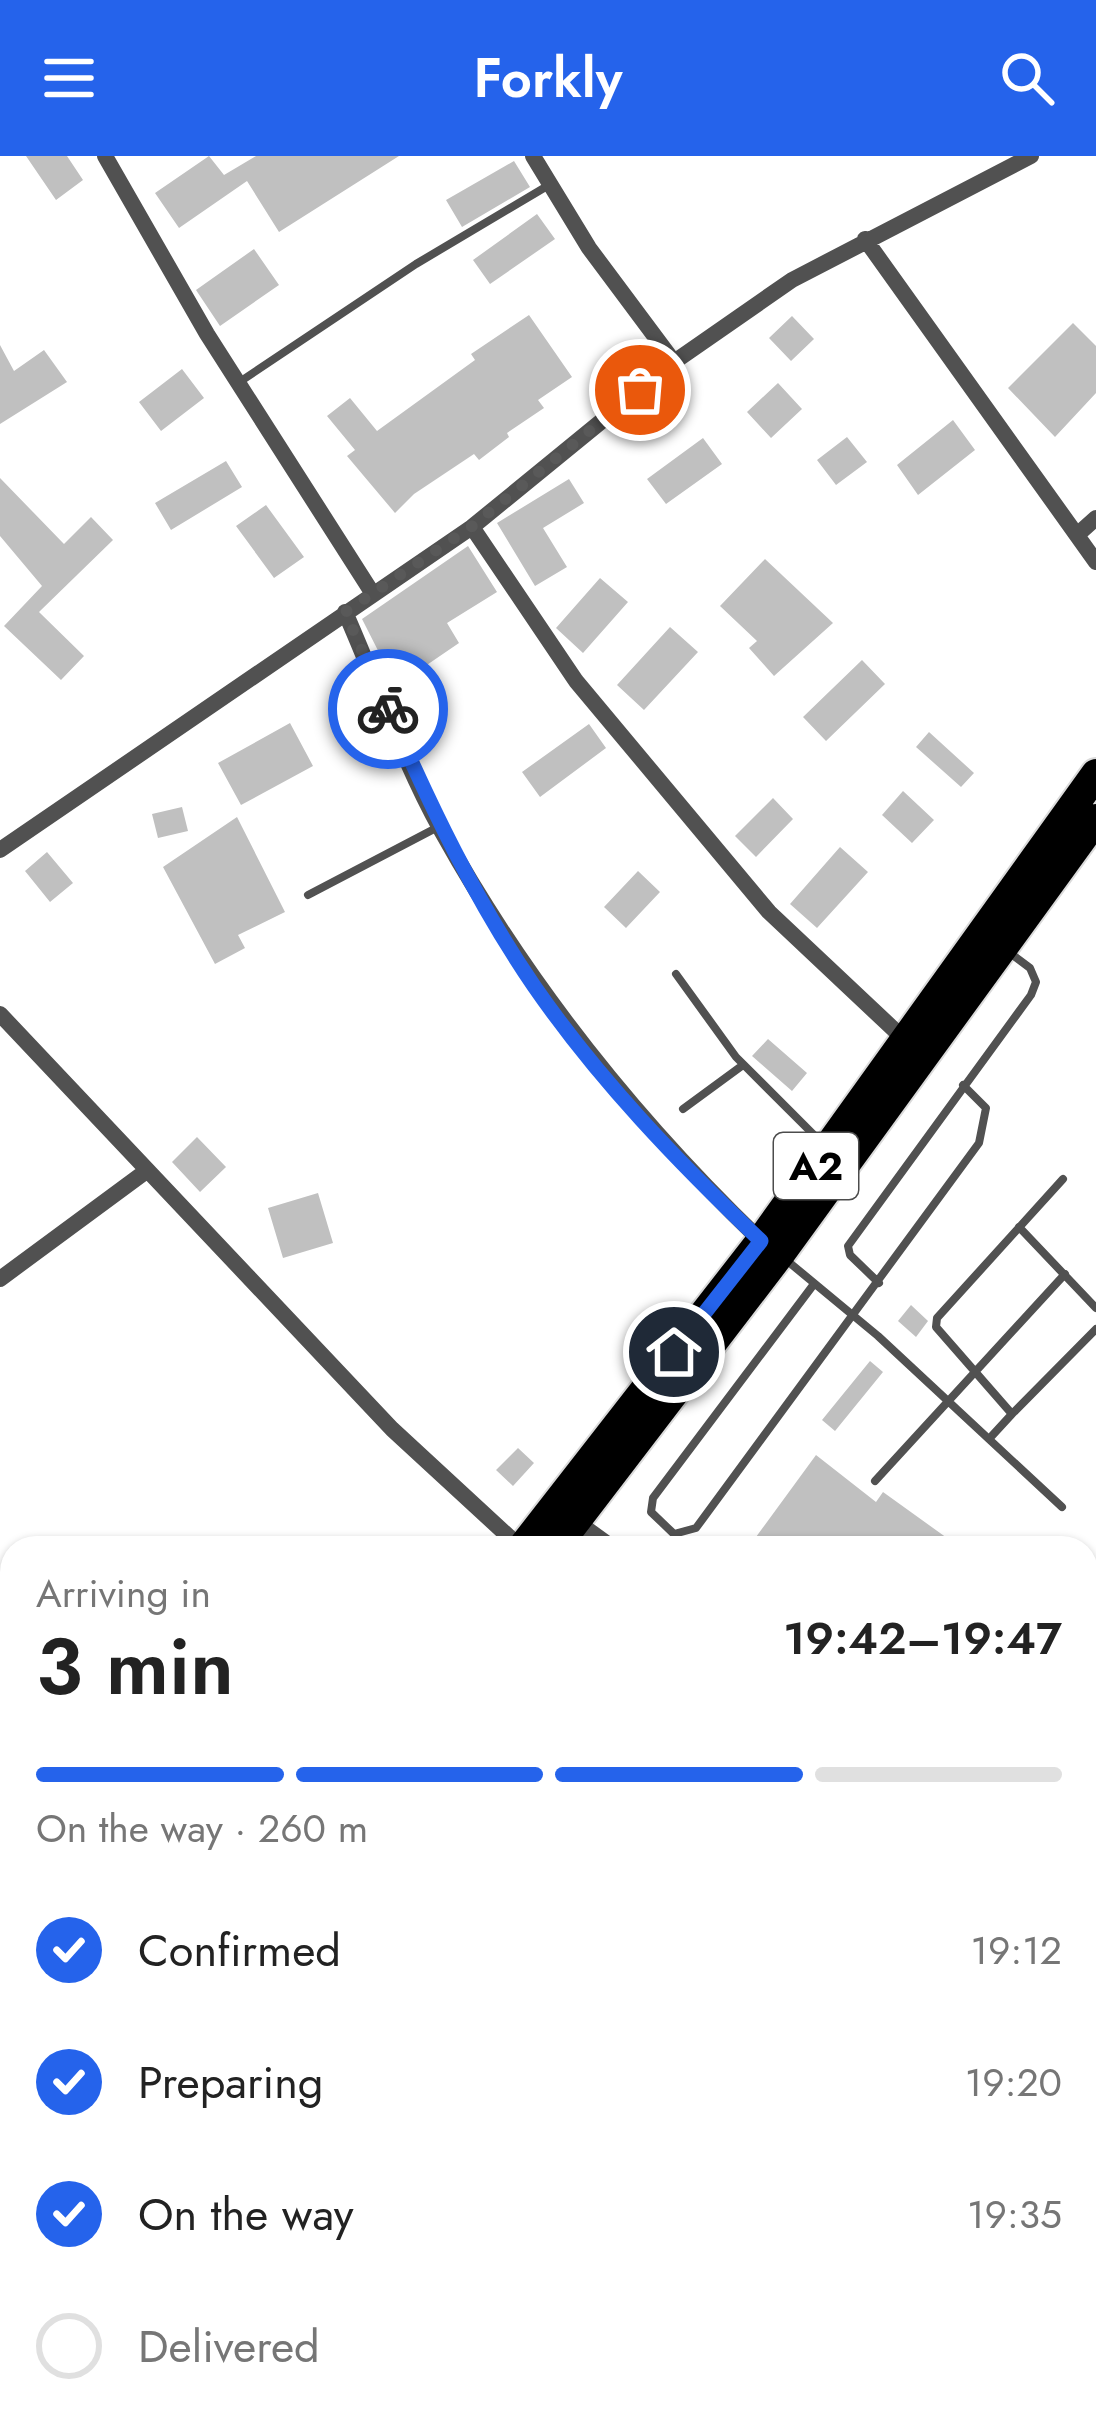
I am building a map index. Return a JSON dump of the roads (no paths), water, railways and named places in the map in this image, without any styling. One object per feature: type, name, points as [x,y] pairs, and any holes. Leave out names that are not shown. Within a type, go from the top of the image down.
[{"type":"highway","name":"A2","points":[[770,1247],[829,1149],[1096,774]]},
{"type":"highway","name":"A2","points":[[536,1536],[564,1512],[1094,828]]},
{"type":"highway","name":"A2","points":[[558,1536],[564,1512]]},
{"type":"street","points":[[106,156],[238,383],[373,594]]},
{"type":"street","points":[[533,156],[589,248],[674,362]]},
{"type":"street","points":[[0,850],[472,526],[674,362],[792,280],[1031,156]]},
{"type":"street","points":[[865,239],[1096,562]]},
{"type":"street","points":[[1077,536],[1096,518]]},
{"type":"street","points":[[472,526],[576,681],[754,894],[905,1040]]},
{"type":"street","points":[[345,612],[439,826],[535,987],[665,1149],[770,1247]]},
{"type":"street","points":[[1,1018],[392,1429],[509,1536]]},
{"type":"street","points":[[0,1279],[145,1172]]},
{"type":"street","points":[[564,1512],[597,1536]]},
{"type":"lane","points":[[238,383],[550,184]]},
{"type":"lane","points":[[308,895],[439,826]]},
{"type":"lane","points":[[879,1282],[850,1255],[852,1235],[1031,995],[1036,982],[1030,968],[1000,946]]},
{"type":"lane","points":[[676,974],[742,1065],[829,1149]]},
{"type":"lane","points":[[683,1109],[742,1065]]},
{"type":"lane","points":[[814,1284],[653,1498],[651,1512],[674,1534],[697,1528],[979,1143],[986,1108],[963,1085]]},
{"type":"lane","points":[[1012,1414],[939,1336],[937,1318],[1063,1179]]},
{"type":"lane","points":[[1019,1227],[1096,1308]]},
{"type":"lane","points":[[770,1247],[946,1398],[1061,1507]]},
{"type":"lane","points":[[875,1481],[946,1398],[1065,1274]]},
{"type":"lane","points":[[989,1439],[1096,1329]]}]
